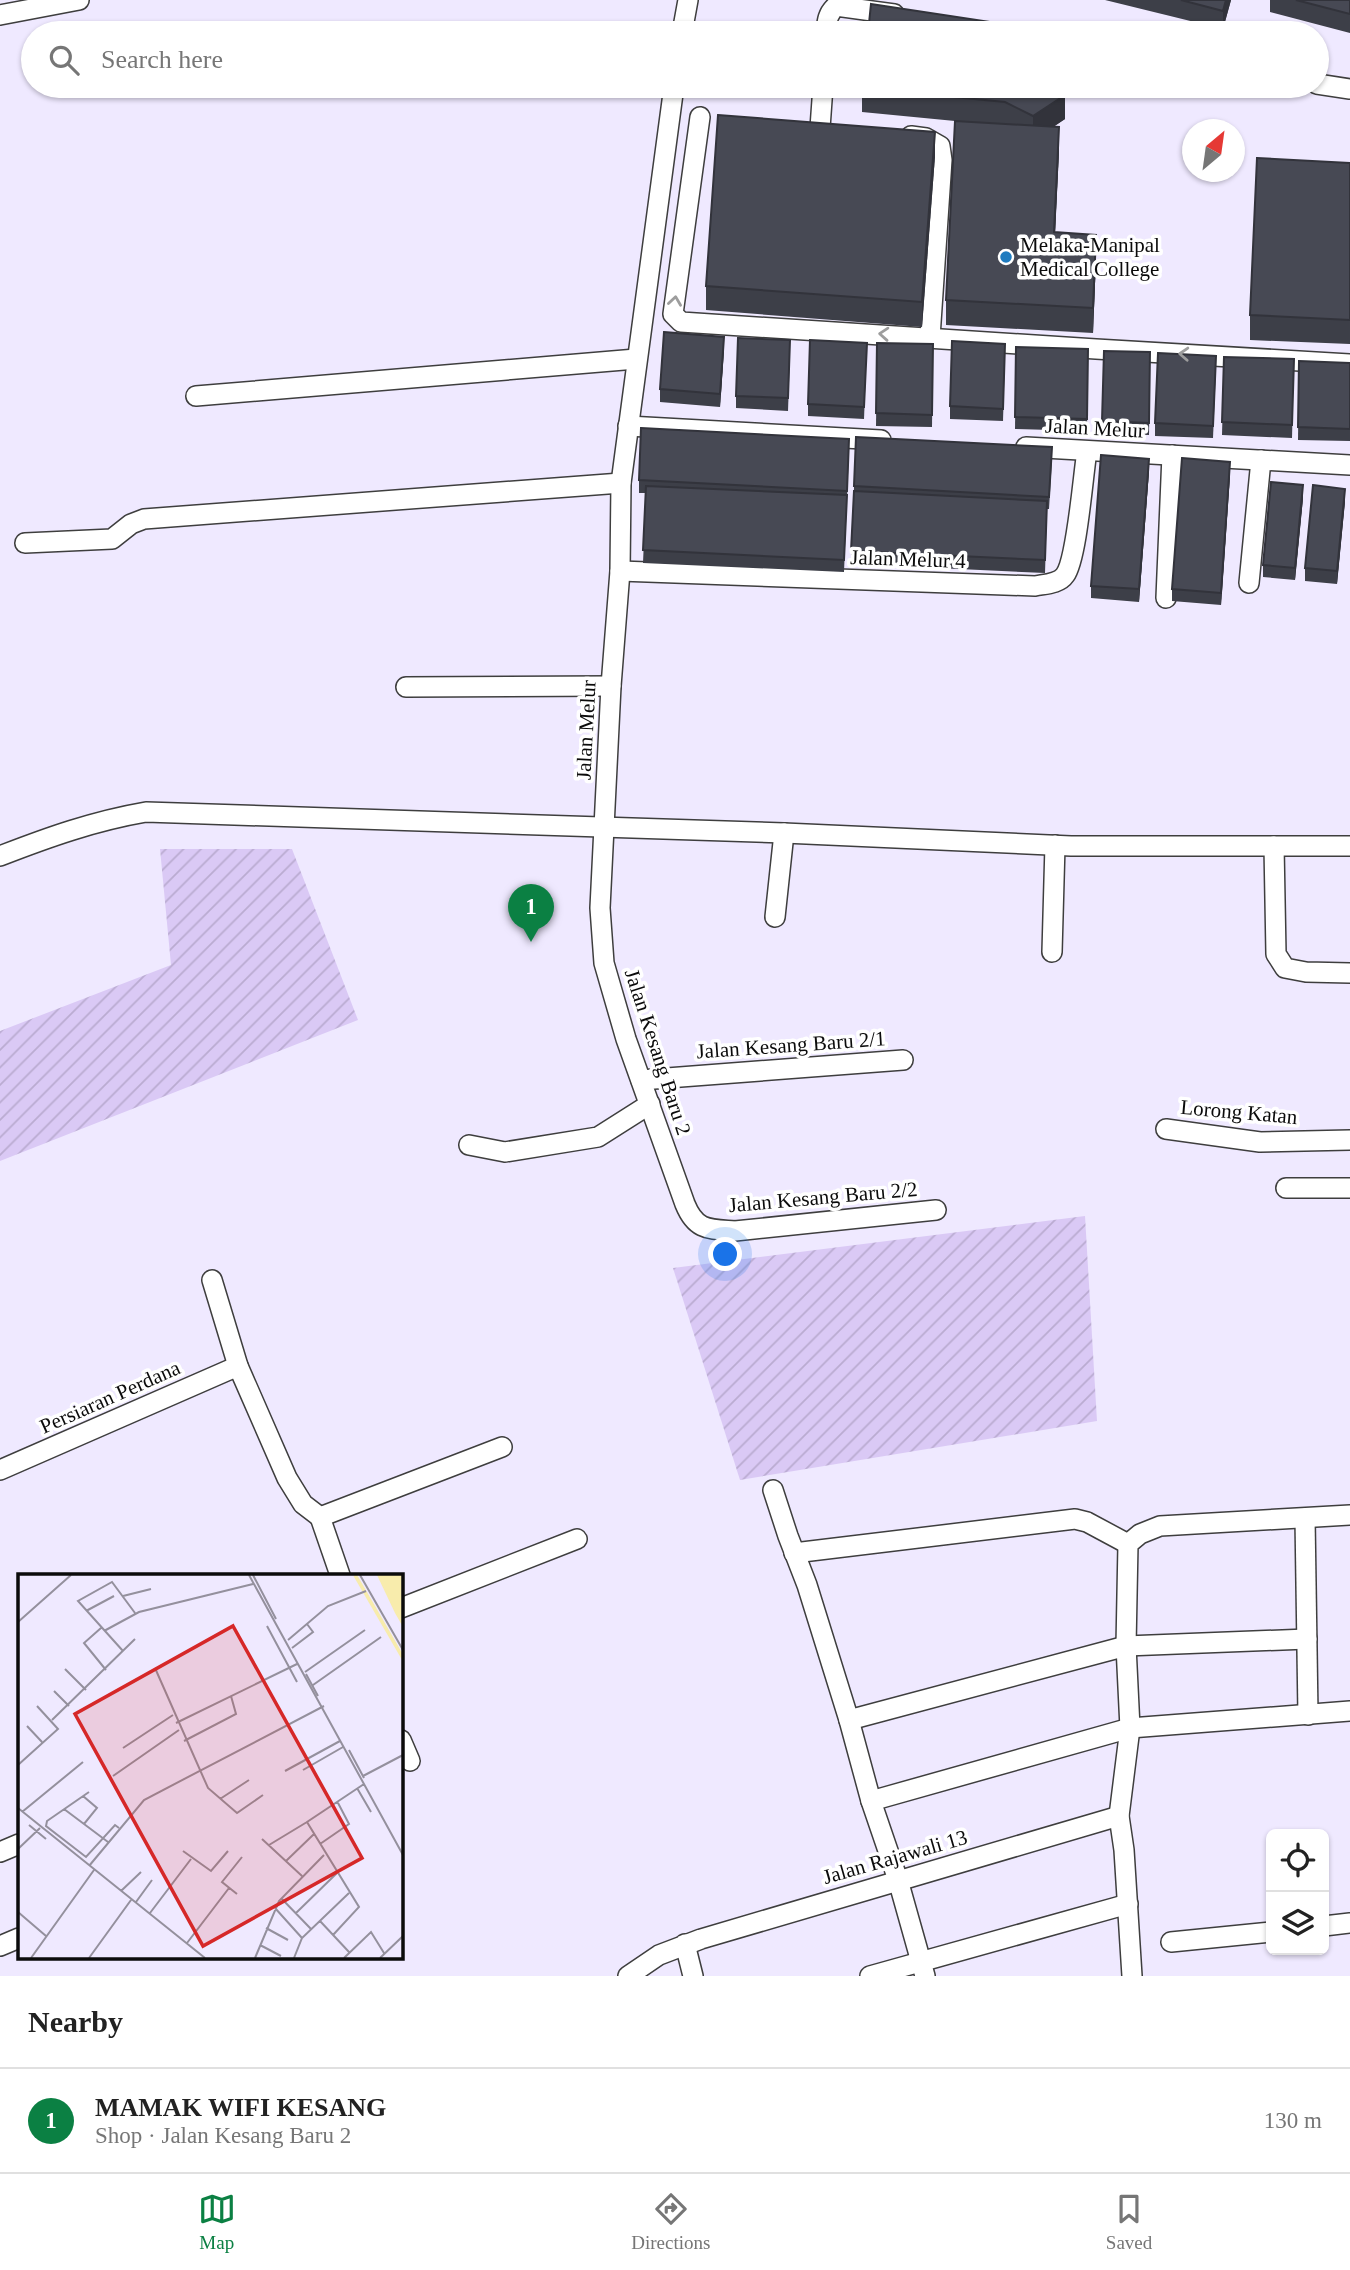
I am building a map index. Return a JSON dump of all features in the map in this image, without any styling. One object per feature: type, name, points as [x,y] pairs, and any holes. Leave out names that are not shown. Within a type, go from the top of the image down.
[{"type":"street","points":[[0,15],[79,0]]},
{"type":"street","points":[[684,21],[688,0]]},
{"type":"street","points":[[827,21],[830,11],[836,6],[907,16]]},
{"type":"street","points":[[1329,86],[1350,89]]},
{"type":"street","name":"Jalan Melur","points":[[603,827],[620,570],[621,483],[672,98]]},
{"type":"street","points":[[820,128],[822,98]]},
{"type":"street","points":[[668,119],[707,118],[673,314],[681,322],[1350,364]]},
{"type":"street","points":[[886,134],[926,138],[940,146],[942,160],[930,337]]},
{"type":"street","points":[[196,396],[636,359]]},
{"type":"street","points":[[628,426],[906,441]]},
{"type":"street","name":"Jalan Melur","points":[[1003,446],[1350,465]]},
{"type":"street","name":"Jalan Melur 4","points":[[620,570],[1035,586],[1055,582],[1065,576],[1072,559],[1087,451]]},
{"type":"street","points":[[1166,598],[1172,455]]},
{"type":"street","points":[[1250,583],[1261,460]]},
{"type":"street","points":[[25,543],[112,539],[131,524],[145,519],[621,483]]},
{"type":"street","points":[[406,687],[611,686]]},
{"type":"street","points":[[0,856],[75,828],[146,812],[784,833],[1055,845],[1350,846]]},
{"type":"street","name":"Jalan Kesang Baru 2","points":[[603,827],[600,908],[604,963],[626,1039],[685,1204]]},
{"type":"street","points":[[775,917],[784,833]]},
{"type":"street","points":[[1052,952],[1055,845]]},
{"type":"street","points":[[1274,846],[1276,954],[1284,968],[1306,972],[1350,973]]},
{"type":"street","name":"Jalan Kesang Baru 2/1","points":[[641,1080],[903,1060]]},
{"type":"street","points":[[469,1145],[505,1152],[598,1137],[650,1104]]},
{"type":"street","name":"Lorong Katan","points":[[1166,1129],[1260,1142],[1350,1140]]},
{"type":"street","points":[[1286,1188],[1350,1188]]},
{"type":"street","name":"Jalan Kesang Baru 2/2","points":[[685,1204],[690,1216],[705,1229],[735,1231],[936,1210]]},
{"type":"street","points":[[212,1280],[238,1366],[288,1478],[303,1504],[320,1517],[340,1574]]},
{"type":"street","name":"Persiaran Perdana","points":[[0,1470],[238,1366]]},
{"type":"street","points":[[320,1517],[502,1447]]},
{"type":"street","points":[[774,1490],[849,1720],[923,1969]]},
{"type":"street","points":[[1132,1976],[1124,1850],[1119,1816],[1130,1728],[1126,1646],[1128,1544],[1140,1534],[1160,1526],[1350,1515]]},
{"type":"street","points":[[1305,1518],[1308,1715]]},
{"type":"street","points":[[794,1553],[1075,1520],[1087,1522],[1128,1544]]},
{"type":"street","points":[[402,1608],[577,1539]]},
{"type":"street","points":[[849,1720],[1126,1646],[1307,1639]]},
{"type":"street","points":[[871,1801],[1130,1728],[1350,1712]]},
{"type":"street","points":[[402,1742],[410,1761]]},
{"type":"street","name":"Jalan Rajawali 13","points":[[628,1976],[659,1955],[685,1944],[1119,1816]]},
{"type":"street","points":[[0,1852],[18,1843]]},
{"type":"street","points":[[870,1976],[923,1969],[1128,1904]]},
{"type":"street","points":[[1329,1925],[1350,1923]]},
{"type":"street","points":[[1171,1942],[1266,1932]]},
{"type":"street","points":[[0,1946],[18,1938]]},
{"type":"street","points":[[685,1944],[693,1976]]},
{"type":"shaded area","points":[[160,849],[292,849],[358,1020],[0,1161],[0,1031],[171,965]]},
{"type":"shaded area","points":[[1085,1216],[1097,1421],[740,1480],[673,1268]]},
{"type":"building","points":[[1181,0],[1226,0],[1223,11]]},
{"type":"building","points":[[1296,0],[1350,0],[1350,14]]},
{"type":"building","points":[[871,4],[983,21],[869,21]]},
{"type":"building","points":[[964,98],[1060,98],[1033,116],[1005,102]]},
{"type":"building","points":[[718,115],[935,132],[922,302],[706,286]]},
{"type":"building","points":[[955,121],[1059,127],[1054,232],[1096,235],[1093,308],[946,300]]},
{"type":"building","points":[[1257,158],[1350,163],[1350,320],[1250,315]]},
{"type":"building","points":[[664,332],[724,337],[720,394],[660,389]]},
{"type":"building","points":[[738,338],[790,340],[788,398],[736,396]]},
{"type":"building","points":[[810,340],[867,343],[864,407],[808,404]]},
{"type":"building","points":[[952,341],[1005,344],[1003,409],[950,406]]},
{"type":"building","points":[[877,343],[933,344],[932,415],[876,413]]},
{"type":"building","points":[[1016,347],[1088,349],[1087,419],[1015,417]]},
{"type":"building","points":[[1104,351],[1150,352],[1149,423],[1102,421]]},
{"type":"building","points":[[1158,353],[1216,356],[1213,426],[1155,423]]},
{"type":"building","points":[[1224,357],[1294,359],[1292,425],[1222,422]]},
{"type":"building","points":[[1299,361],[1350,363],[1350,429],[1298,427]]},
{"type":"building","points":[[641,428],[849,439],[847,491],[639,480]]},
{"type":"building","points":[[856,437],[1052,447],[1049,497],[854,486]]},
{"type":"building","points":[[1101,455],[1149,459],[1139,589],[1091,586]]},
{"type":"building","points":[[1182,458],[1230,462],[1221,593],[1172,589]]},
{"type":"building","points":[[1271,482],[1303,485],[1295,568],[1263,565]]},
{"type":"building","points":[[1313,485],[1345,489],[1337,571],[1305,568]]},
{"type":"building","points":[[646,486],[847,495],[844,560],[643,550]]},
{"type":"building","points":[[854,491],[1047,501],[1045,560],[851,551]]},
{"type":"place","name":"Melaka-Manipal Medical College","points":[[1006,257]]},
{"type":"place","name":"MAMAK WIFI KESANG","points":[[531,942]]}]
